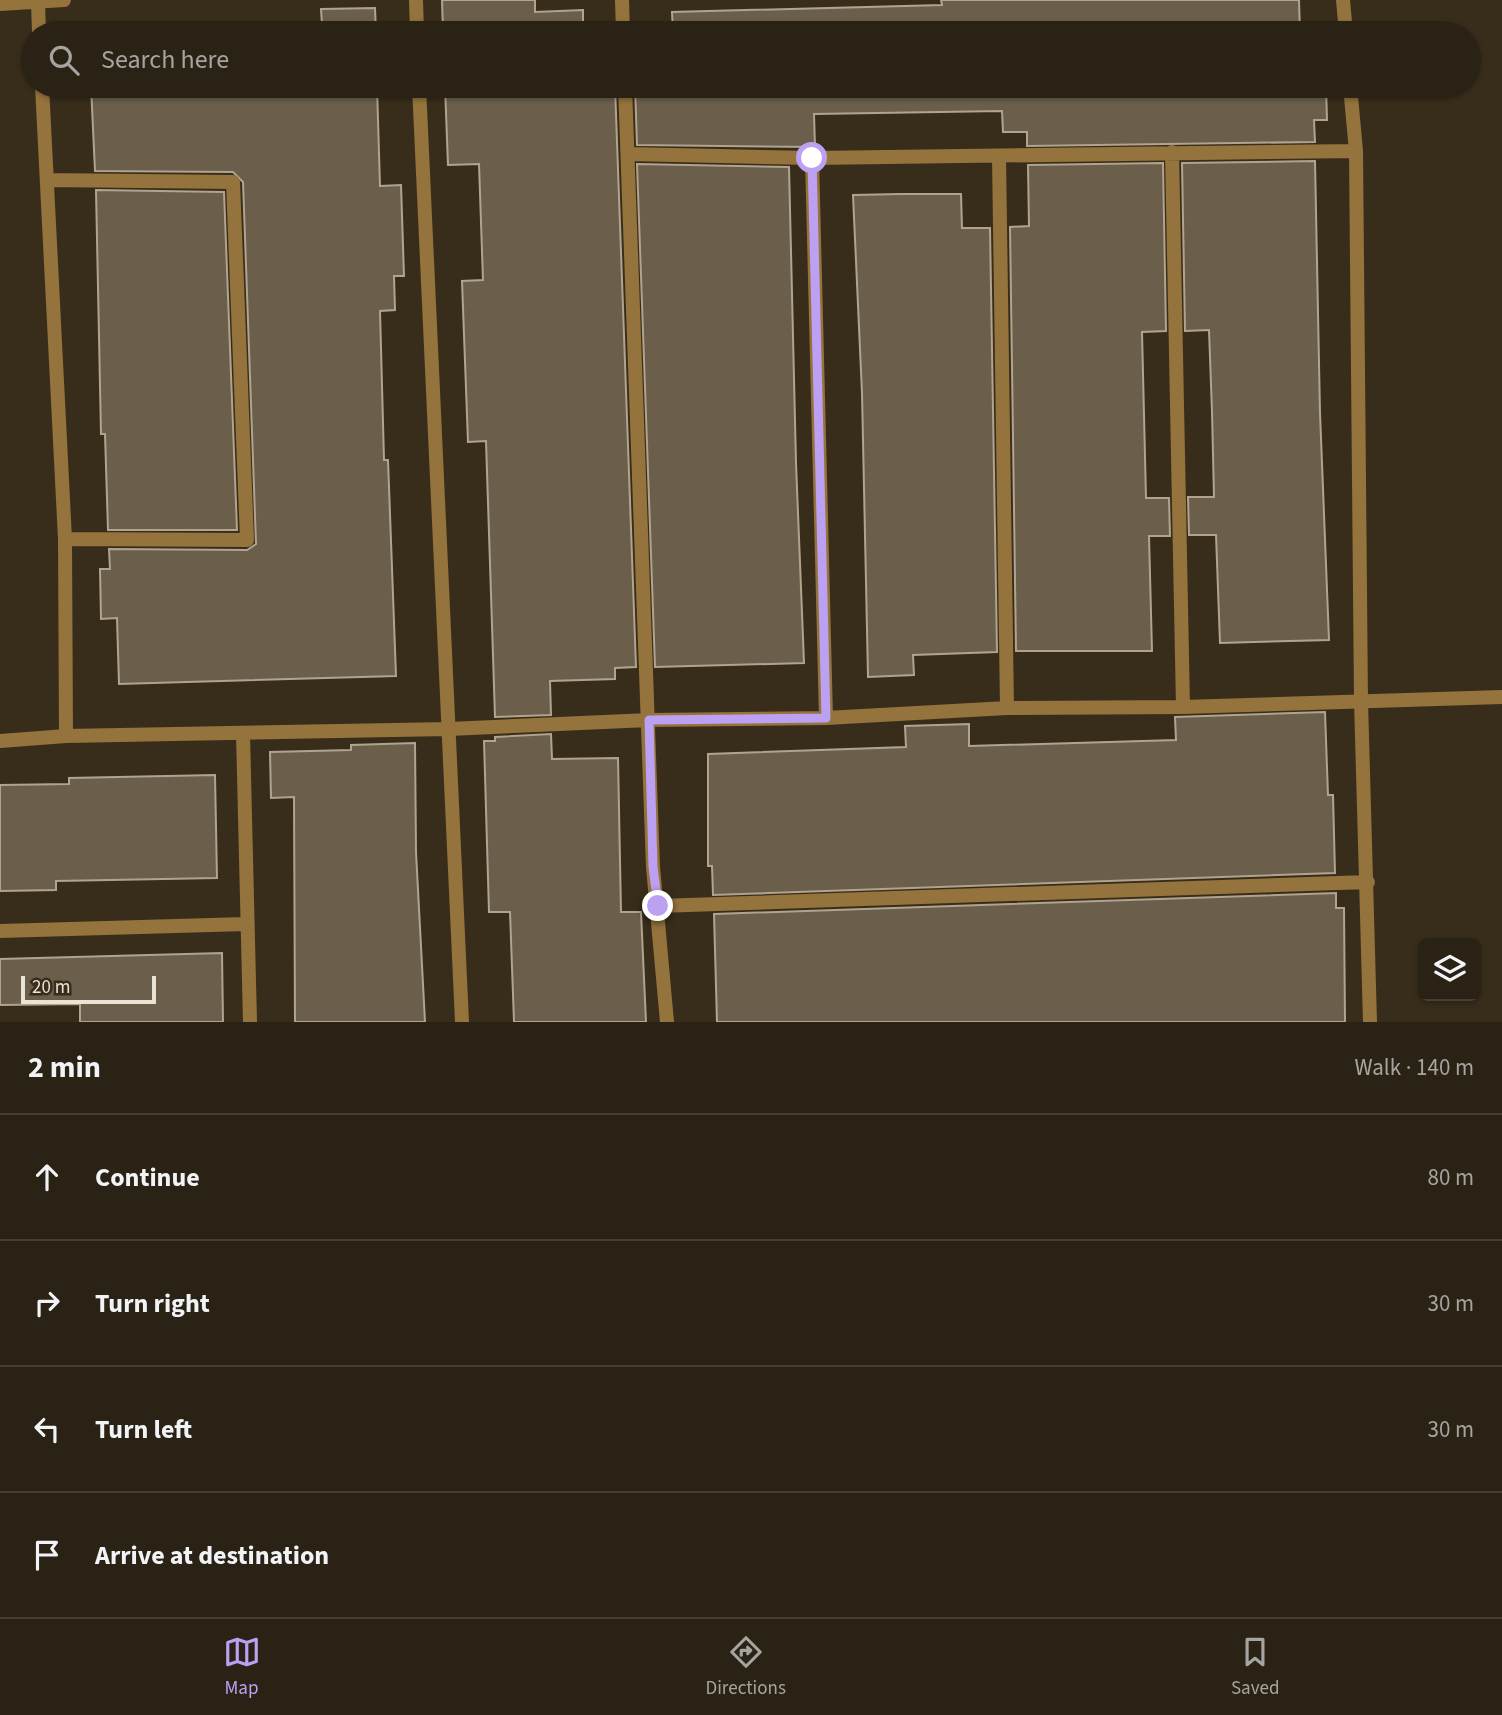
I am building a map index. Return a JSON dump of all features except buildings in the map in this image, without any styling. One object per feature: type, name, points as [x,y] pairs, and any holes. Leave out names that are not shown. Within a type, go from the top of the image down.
[{"type":"street","points":[[0,4],[64,0]]},
{"type":"street","points":[[415,0],[416,21]]},
{"type":"street","points":[[622,0],[623,21]]},
{"type":"street","points":[[1343,0],[1345,21]]},
{"type":"street","points":[[38,2],[39,21]]},
{"type":"street","points":[[43,98],[65,540],[66,736]]},
{"type":"street","points":[[420,98],[462,1022]]},
{"type":"street","points":[[626,98],[653,867],[667,1022]]},
{"type":"street","points":[[1351,98],[1356,151],[1362,701],[1370,1022]]},
{"type":"street","points":[[628,154],[812,158],[1356,151]]},
{"type":"street","points":[[1172,152],[1183,707]]},
{"type":"street","points":[[999,157],[1007,708]]},
{"type":"street","points":[[812,158],[826,718]]},
{"type":"street","points":[[47,180],[233,182],[247,540],[65,540]]},
{"type":"street","points":[[0,741],[66,736],[449,729],[649,720],[826,718],[1007,708],[1183,707],[1502,697]]},
{"type":"street","points":[[243,734],[250,1022]]},
{"type":"street","points":[[658,906],[1368,882]]},
{"type":"street","points":[[0,931],[246,924]]},
{"type":"route","points":[[658,906],[653,867],[649,720],[826,718],[812,158]]}]
